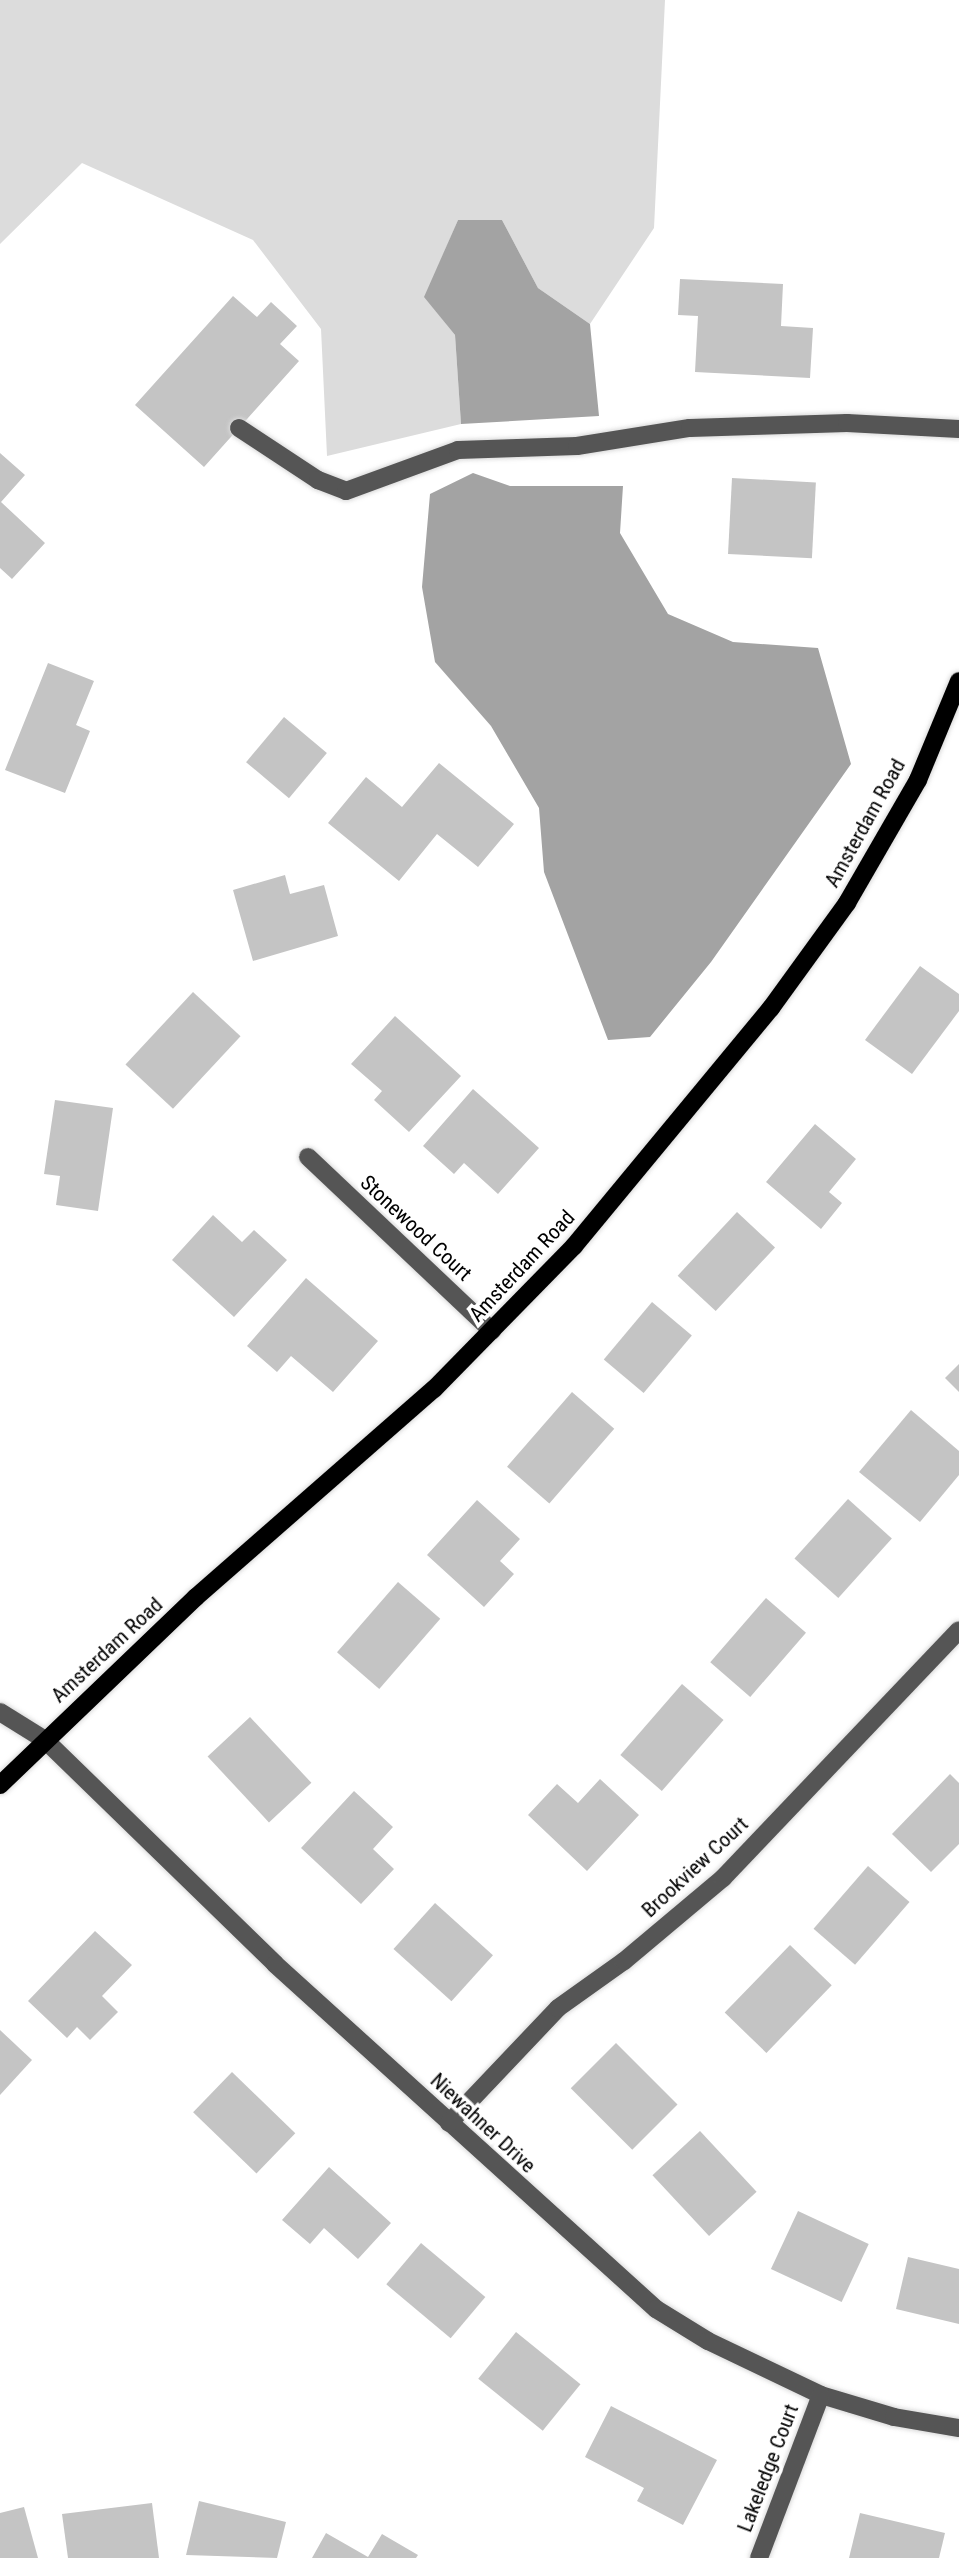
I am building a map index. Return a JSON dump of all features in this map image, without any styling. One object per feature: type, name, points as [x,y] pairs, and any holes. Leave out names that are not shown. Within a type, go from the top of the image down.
[{"type":"main road","name":"Amsterdam Road","points":[[0,1785],[196,1597],[435,1389],[574,1246],[771,1008],[824,935],[918,780],[959,681]]},
{"type":"street","points":[[239,428],[318,480],[346,491],[458,450],[578,446],[690,428],[847,423],[959,429]]},
{"type":"street","name":"Stonewood Court","points":[[308,1157],[492,1331]]},
{"type":"street","name":"Brookview Court","points":[[449,2123],[558,2008],[625,1961],[723,1878],[959,1630]]},
{"type":"street","name":"Niewahner Drive","points":[[0,1712],[45,1740],[275,1964],[656,2309],[708,2341],[821,2395],[894,2417],[959,2428]]},
{"type":"street","name":"Lakeledge Court","points":[[759,2558],[821,2395]]},
{"type":"shaded area","points":[[0,0],[665,0],[654,228],[590,324],[538,288],[502,220],[458,220],[425,297],[455,335],[461,424],[327,456],[321,329],[253,240],[82,163],[0,244]]},
{"type":"shaded area","points":[[458,220],[502,220],[538,288],[590,324],[599,416],[461,424],[455,335],[424,297]]},
{"type":"shaded area","points":[[473,473],[510,486],[623,486],[620,533],[668,614],[733,642],[818,648],[851,764],[711,962],[650,1037],[608,1040],[544,872],[539,808],[491,726],[435,662],[422,587],[430,494]]},
{"type":"building","points":[[680,279],[783,284],[781,326],[813,328],[810,378],[695,372],[698,316],[678,315]]},
{"type":"building","points":[[233,296],[257,317],[271,302],[297,326],[280,344],[299,361],[204,467],[135,405]]},
{"type":"building","points":[[0,453],[25,475],[1,502],[45,543],[12,579],[0,568]]},
{"type":"building","points":[[732,478],[816,482],[812,558],[728,554]]},
{"type":"building","points":[[48,663],[94,681],[76,725],[90,731],[65,793],[5,770]]},
{"type":"building","points":[[284,717],[327,753],[289,798],[246,762]]},
{"type":"building","points":[[439,763],[514,824],[478,867],[437,834],[399,881],[328,823],[366,777],[402,807]]},
{"type":"building","points":[[285,875],[290,894],[324,885],[338,936],[253,961],[233,890]]},
{"type":"building","points":[[920,966],[959,994],[959,1011],[912,1074],[865,1040]]},
{"type":"building","points":[[193,992],[241,1036],[173,1109],[125,1064]]},
{"type":"building","points":[[395,1016],[461,1076],[409,1132],[374,1100],[382,1091],[351,1064]]},
{"type":"building","points":[[473,1089],[539,1148],[498,1194],[464,1163],[454,1174],[423,1146]]},
{"type":"building","points":[[55,1100],[113,1108],[98,1211],[56,1205],[60,1176],[44,1174]]},
{"type":"building","points":[[815,1124],[856,1159],[829,1192],[842,1203],[821,1229],[766,1182]]},
{"type":"building","points":[[737,1212],[775,1247],[716,1311],[678,1276]]},
{"type":"building","points":[[213,1215],[242,1242],[254,1230],[287,1260],[234,1317],[172,1260]]},
{"type":"building","points":[[306,1278],[378,1341],[333,1392],[291,1356],[277,1372],[247,1346]]},
{"type":"building","points":[[652,1302],[692,1335],[644,1393],[604,1359]]},
{"type":"building","points":[[959,1364],[959,1392],[945,1378]]},
{"type":"building","points":[[572,1392],[614,1429],[549,1503],[507,1467]]},
{"type":"building","points":[[911,1410],[959,1451],[959,1475],[920,1522],[859,1472]]},
{"type":"building","points":[[848,1499],[892,1538],[838,1598],[794,1558]]},
{"type":"building","points":[[477,1500],[520,1539],[500,1561],[514,1574],[484,1607],[427,1555]]},
{"type":"building","points":[[398,1582],[440,1619],[379,1689],[337,1652]]},
{"type":"building","points":[[766,1598],[806,1633],[750,1697],[710,1662]]},
{"type":"building","points":[[682,1684],[724,1720],[662,1791],[620,1755]]},
{"type":"building","points":[[250,1717],[311,1783],[269,1822],[208,1757]]},
{"type":"building","points":[[950,1774],[959,1783],[959,1844],[931,1872],[892,1834]]},
{"type":"building","points":[[600,1779],[639,1815],[587,1871],[528,1815],[557,1784],[578,1803]]},
{"type":"building","points":[[354,1791],[393,1827],[373,1849],[394,1869],[361,1904],[301,1848]]},
{"type":"building","points":[[868,1866],[910,1902],[855,1965],[814,1929]]},
{"type":"building","points":[[435,1903],[493,1955],[451,2001],[394,1949]]},
{"type":"building","points":[[95,1931],[132,1965],[102,1996],[118,2012],[90,2040],[77,2027],[67,2038],[28,2001]]},
{"type":"building","points":[[790,1945],[832,1985],[766,2053],[725,2013]]},
{"type":"building","points":[[0,2030],[32,2060],[0,2095]]},
{"type":"building","points":[[616,2043],[678,2105],[632,2150],[571,2088]]},
{"type":"building","points":[[232,2072],[295,2133],[256,2173],[193,2112]]},
{"type":"building","points":[[700,2131],[757,2192],[709,2236],[652,2175]]},
{"type":"building","points":[[329,2167],[391,2223],[358,2259],[324,2228],[310,2244],[282,2220]]},
{"type":"building","points":[[798,2211],[869,2244],[842,2302],[771,2269]]},
{"type":"building","points":[[421,2243],[485,2297],[451,2338],[386,2284]]},
{"type":"building","points":[[908,2257],[959,2269],[959,2324],[896,2309]]},
{"type":"building","points":[[516,2332],[581,2384],[543,2431],[478,2379]]},
{"type":"building","points":[[611,2406],[717,2460],[683,2525],[637,2501],[644,2488],[585,2457]]},
{"type":"building","points":[[199,2501],[286,2522],[277,2558],[186,2555]]},
{"type":"building","points":[[152,2503],[159,2558],[68,2558],[62,2514]]},
{"type":"building","points":[[24,2507],[38,2558],[0,2558],[0,2513]]},
{"type":"building","points":[[860,2513],[945,2533],[939,2558],[849,2558]]},
{"type":"building","points":[[326,2533],[368,2557],[382,2534],[418,2555],[416,2558],[312,2558]]}]
